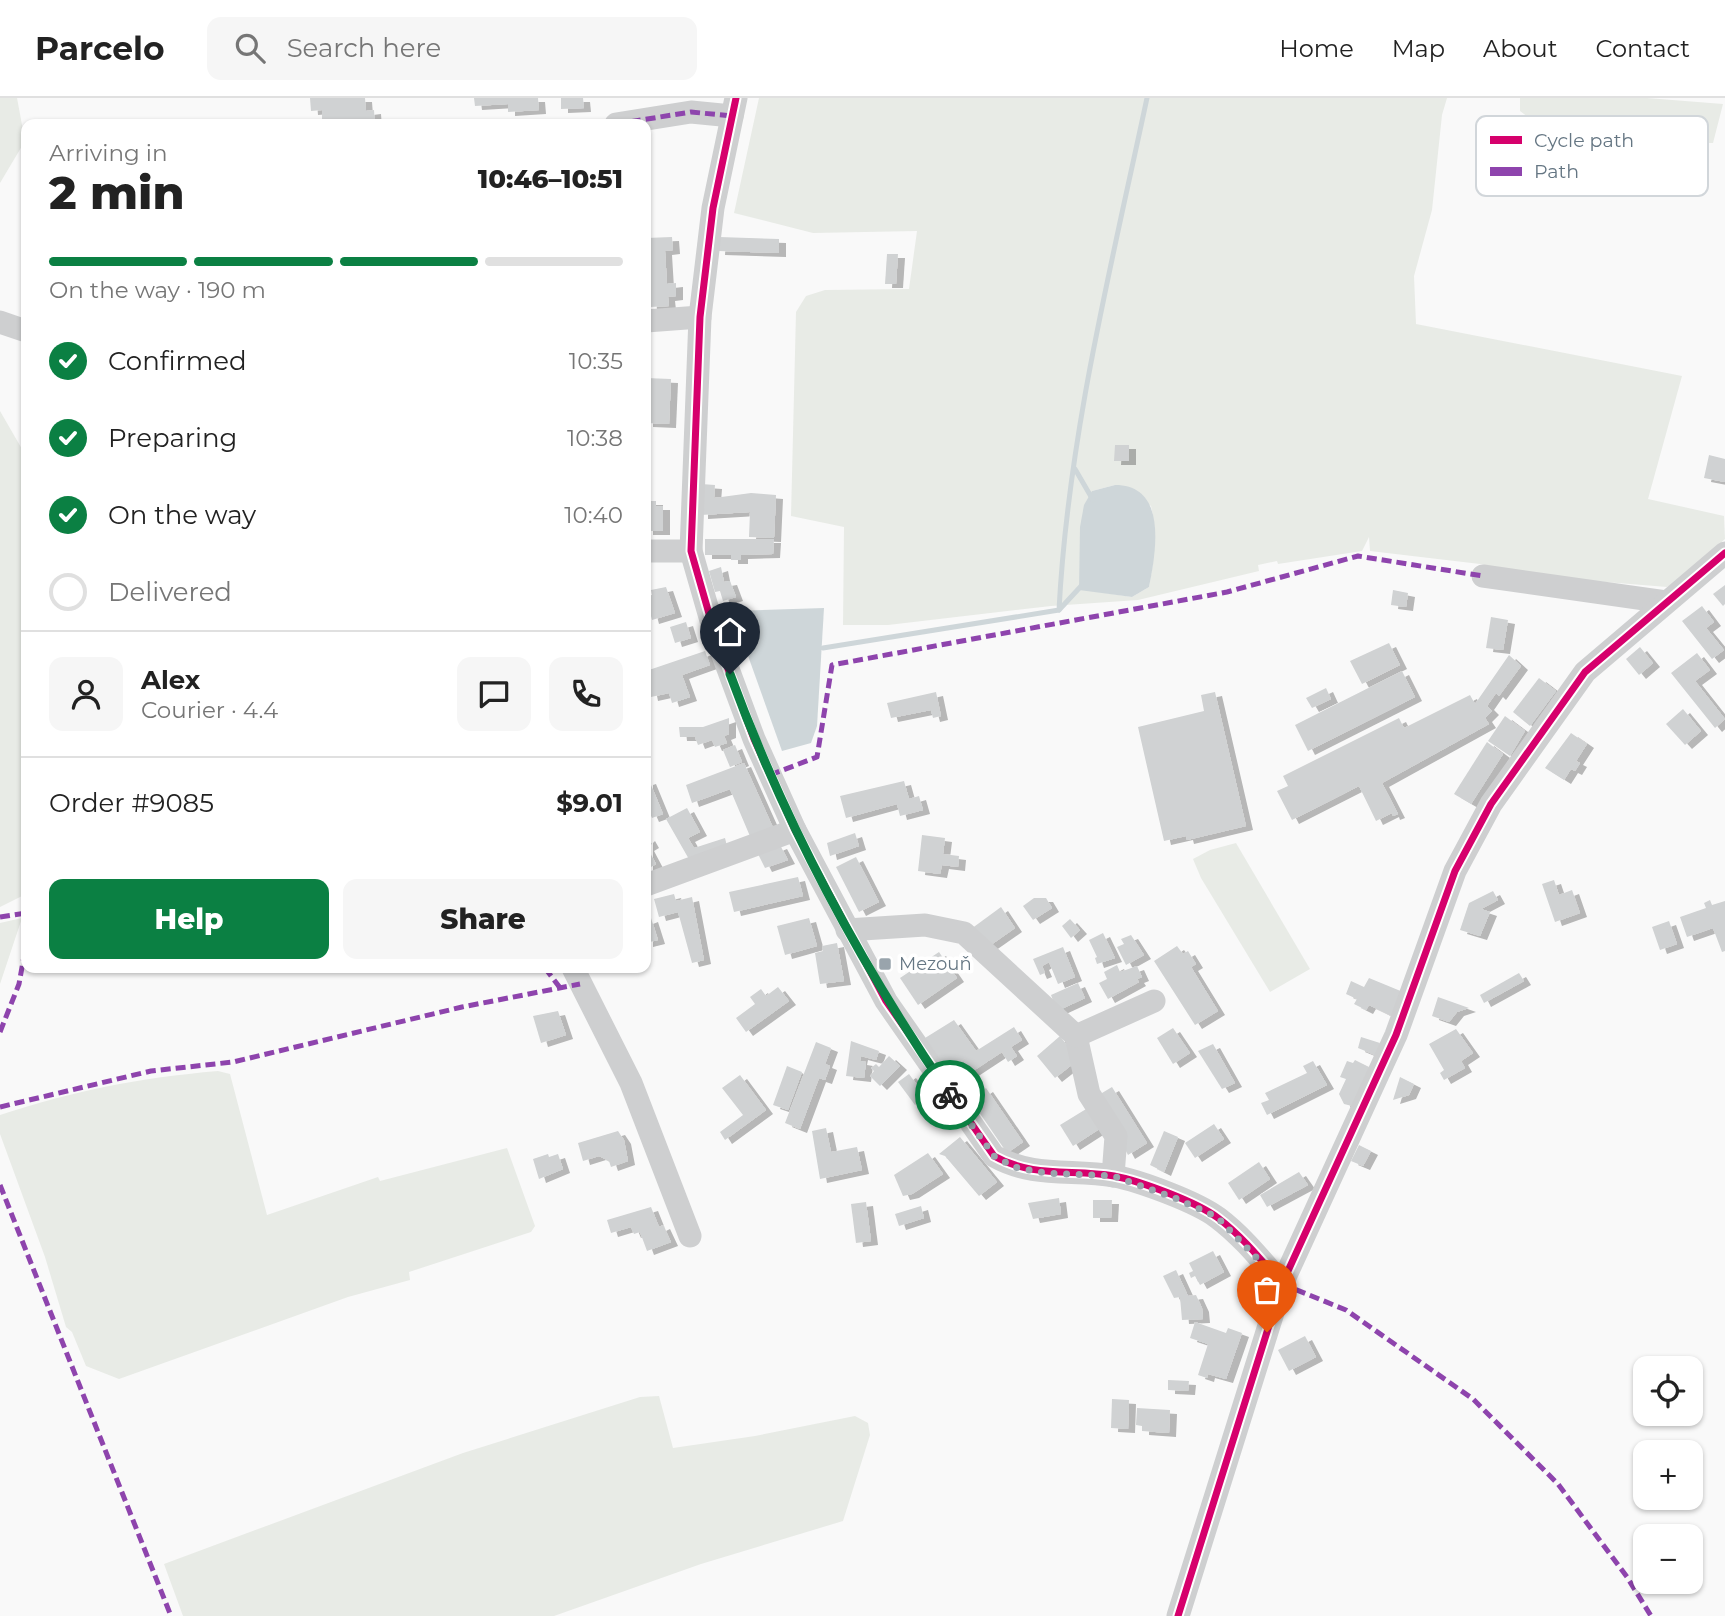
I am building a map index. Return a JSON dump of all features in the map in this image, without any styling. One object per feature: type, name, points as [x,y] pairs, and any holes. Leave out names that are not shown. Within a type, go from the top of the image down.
[{"type":"street","points":[[647,119],[734,107],[713,208],[700,317],[691,551],[714,631],[750,727],[795,830],[847,930],[886,1001],[994,1156],[1014,1167],[1034,1171],[1113,1176],[1144,1184],[1217,1217],[1282,1284]]},
{"type":"street","points":[[651,321],[700,317]]},
{"type":"street","points":[[0,322],[21,329]]},
{"type":"street","points":[[651,551],[691,551]]},
{"type":"street","points":[[1178,1616],[1282,1284],[1396,1035],[1455,871],[1490,804],[1586,672],[1725,553]]},
{"type":"street","points":[[1483,576],[1665,602]]},
{"type":"street","points":[[651,883],[795,830]]},
{"type":"street","points":[[847,930],[925,925],[964,933],[1076,1036],[1090,1094],[1116,1136],[1113,1176]]},
{"type":"street","points":[[576,973],[631,1083],[690,1236]]},
{"type":"street","points":[[1076,1036],[1154,1000]]},
{"type":"shaded area","points":[[0,98],[17,98],[21,120],[21,148],[0,183]]},
{"type":"shaded area","points":[[759,98],[1447,98],[1442,115],[1432,210],[1414,276],[1416,324],[1682,376],[1648,499],[1724,516],[1725,539],[1681,579],[1667,587],[1544,577],[1480,564],[1370,551],[1369,537],[1362,551],[1258,565],[1259,571],[1138,600],[1051,606],[888,625],[843,625],[844,527],[791,516],[796,312],[806,296],[825,290],[909,289],[917,231],[813,233],[734,213]],"holes":[[[1115,485],[1151,506],[1154,546],[1149,587],[1132,597],[1079,589],[1092,491]]]},
{"type":"shaded area","points":[[1520,98],[1647,98],[1723,104],[1713,143],[1708,143],[1708,116],[1527,116],[1520,111]]},
{"type":"shaded area","points":[[0,411],[21,447],[21,896],[0,907]]},
{"type":"shaded area","points":[[1115,485],[1132,488],[1144,496],[1151,508],[1154,523],[1154,556],[1149,587],[1132,597],[1079,590],[1080,527],[1084,505],[1092,491]]},
{"type":"shaded area","points":[[824,608],[817,726],[811,743],[782,751],[732,611]]},
{"type":"shaded area","points":[[1236,843],[1310,969],[1270,992],[1201,878],[1193,859],[1210,850]]},
{"type":"shaded area","points":[[21,918],[0,984],[0,923]]},
{"type":"shaded area","points":[[218,1071],[230,1074],[267,1215],[378,1177],[380,1181],[507,1148],[535,1226],[531,1232],[409,1272],[410,1280],[348,1297],[119,1379],[86,1366],[72,1332],[66,1327],[45,1257],[0,1134],[0,1115],[108,1086]]},
{"type":"shaded area","points":[[659,1396],[673,1448],[755,1436],[855,1416],[868,1423],[870,1435],[843,1521],[701,1564],[554,1616],[183,1616],[164,1564],[463,1453],[640,1397]]},
{"type":"building","points":[[310,98],[365,98],[366,111],[374,110],[375,119],[322,119],[322,110],[311,111]]},
{"type":"building","points":[[474,98],[538,98],[539,110],[508,112],[508,104],[475,106]]},
{"type":"building","points":[[561,98],[583,98],[584,108],[561,109]]},
{"type":"building","points":[[672,237],[673,250],[665,251],[667,284],[676,283],[676,296],[668,297],[669,306],[651,307],[651,238]]},
{"type":"building","points":[[719,237],[779,239],[779,253],[718,251]]},
{"type":"building","points":[[887,254],[898,254],[896,284],[885,284]]},
{"type":"building","points":[[651,378],[671,379],[669,424],[651,423]]},
{"type":"building","points":[[1115,445],[1129,445],[1129,461],[1114,461]]},
{"type":"building","points":[[1709,455],[1725,459],[1725,482],[1704,478]]},
{"type":"building","points":[[701,484],[715,485],[714,498],[751,493],[776,495],[774,538],[749,537],[750,512],[701,515]]},
{"type":"building","points":[[651,501],[656,501],[656,506],[663,506],[663,531],[651,531]]},
{"type":"building","points":[[705,539],[774,539],[773,554],[741,555],[741,560],[731,560],[731,555],[705,555]]},
{"type":"building","points":[[721,567],[724,582],[730,581],[736,597],[723,601],[720,591],[715,592],[709,571]]},
{"type":"building","points":[[1725,585],[1725,604],[1723,606],[1713,594]]},
{"type":"building","points":[[666,587],[675,613],[652,620],[651,590]]},
{"type":"building","points":[[1393,590],[1408,593],[1406,607],[1391,605]]},
{"type":"building","points":[[1702,606],[1714,622],[1706,628],[1724,650],[1712,659],[1682,621]]},
{"type":"building","points":[[1491,617],[1508,620],[1503,650],[1486,648]]},
{"type":"building","points":[[686,622],[691,638],[675,643],[670,627]]},
{"type":"building","points":[[1389,643],[1400,665],[1362,684],[1350,661]]},
{"type":"building","points":[[1640,647],[1653,663],[1639,675],[1626,659]]},
{"type":"building","points":[[705,651],[710,665],[682,675],[690,697],[672,703],[669,693],[651,697],[651,669]]},
{"type":"building","points":[[1697,653],[1710,670],[1695,681],[1725,719],[1715,728],[1671,673]]},
{"type":"building","points":[[1509,655],[1521,666],[1499,696],[1496,693],[1487,706],[1492,711],[1485,718],[1489,724],[1382,783],[1398,814],[1393,816],[1392,813],[1376,821],[1359,786],[1292,820],[1277,791],[1288,786],[1283,776],[1399,718],[1404,728],[1470,695],[1475,704]]},
{"type":"building","points":[[1402,671],[1415,697],[1308,751],[1295,725]]},
{"type":"building","points":[[1539,678],[1556,691],[1530,726],[1513,712]]},
{"type":"building","points":[[1326,688],[1331,699],[1312,708],[1306,698]]},
{"type":"building","points":[[936,692],[941,716],[933,718],[931,710],[891,718],[887,703]]},
{"type":"building","points":[[1215,692],[1246,826],[1187,840],[1186,836],[1164,841],[1138,727],[1204,711],[1201,695]]},
{"type":"building","points":[[1683,709],[1701,731],[1685,745],[1666,724]]},
{"type":"building","points":[[1505,716],[1525,731],[1510,756],[1488,741]]},
{"type":"building","points":[[729,718],[729,734],[724,736],[727,743],[715,747],[712,740],[698,745],[693,732],[694,737],[680,737],[679,727],[703,727]]},
{"type":"building","points":[[1571,733],[1587,744],[1576,761],[1580,763],[1575,771],[1571,769],[1564,780],[1545,768]]},
{"type":"building","points":[[1487,742],[1503,754],[1471,804],[1454,794]]},
{"type":"building","points":[[735,745],[742,762],[730,767],[723,750]]},
{"type":"building","points":[[744,763],[775,832],[752,841],[730,789],[692,803],[686,785]]},
{"type":"building","points":[[904,781],[909,799],[919,796],[923,810],[900,816],[897,804],[846,818],[840,796]]},
{"type":"building","points":[[651,785],[663,814],[652,818],[651,816]]},
{"type":"building","points":[[687,808],[700,832],[688,838],[694,848],[725,838],[728,850],[690,861],[666,819]]},
{"type":"building","points":[[855,833],[859,846],[830,856],[827,843]]},
{"type":"building","points":[[922,835],[945,838],[943,854],[959,856],[958,867],[942,865],[940,874],[918,871]]},
{"type":"building","points":[[780,845],[788,860],[765,868],[758,854]]},
{"type":"building","points":[[651,855],[656,864],[651,867]]},
{"type":"building","points":[[856,857],[879,902],[859,912],[836,867]]},
{"type":"building","points":[[798,877],[803,896],[734,912],[729,892]]},
{"type":"building","points":[[1554,880],[1559,895],[1572,890],[1580,913],[1555,922],[1542,884]]},
{"type":"building","points":[[1493,891],[1498,900],[1481,909],[1490,912],[1480,936],[1460,930],[1469,903]]},
{"type":"building","points":[[674,894],[676,901],[692,897],[704,960],[692,963],[678,912],[659,917],[654,899]]},
{"type":"building","points":[[1034,898],[1046,898],[1052,908],[1033,920],[1023,906]]},
{"type":"building","points":[[1710,900],[1712,905],[1725,901],[1725,951],[1722,952],[1713,928],[1687,937],[1680,917],[1706,908],[1704,903]]},
{"type":"building","points":[[1001,907],[1015,928],[985,949],[971,929]]},
{"type":"building","points":[[651,918],[658,940],[651,942]]},
{"type":"building","points":[[809,918],[817,946],[785,955],[777,926]]},
{"type":"building","points":[[1070,919],[1080,930],[1071,938],[1062,926]]},
{"type":"building","points":[[1669,921],[1677,944],[1660,950],[1652,927]]},
{"type":"building","points":[[1103,933],[1115,958],[1097,964],[1097,957],[1089,940]]},
{"type":"building","points":[[1131,935],[1144,955],[1126,965],[1117,947],[1124,944],[1121,939]]},
{"type":"building","points":[[837,943],[844,981],[820,984],[815,953],[823,951],[822,946]]},
{"type":"building","points":[[1177,946],[1183,954],[1188,951],[1196,964],[1191,967],[1218,1011],[1195,1025],[1154,961]]},
{"type":"building","points":[[1063,947],[1075,977],[1058,984],[1049,962],[1042,966],[1045,973],[1040,975],[1033,959]]},
{"type":"building","points":[[939,952],[957,978],[918,1005],[900,978]]},
{"type":"building","points":[[1117,965],[1120,972],[1137,966],[1142,977],[1137,979],[1139,982],[1108,999],[1099,983],[1107,979],[1104,972]]},
{"type":"building","points":[[1519,973],[1524,981],[1484,1003],[1480,995]]},
{"type":"building","points":[[1369,978],[1403,992],[1392,1016],[1369,1005],[1366,1010],[1354,1004],[1357,999],[1346,994],[1351,981],[1364,987]]},
{"type":"building","points":[[1078,983],[1085,998],[1057,1011],[1051,995]]},
{"type":"building","points":[[778,987],[789,1001],[746,1032],[736,1018],[755,1004],[750,997],[761,989],[766,996]]},
{"type":"building","points":[[1438,997],[1469,1008],[1457,1012],[1449,1022],[1432,1016]]},
{"type":"building","points":[[558,1011],[566,1035],[541,1043],[533,1016]]},
{"type":"building","points":[[954,1020],[976,1051],[1014,1027],[1022,1040],[1011,1047],[1017,1056],[1008,1062],[1002,1052],[967,1075],[969,1078],[959,1085],[949,1071],[967,1057],[947,1069],[925,1038]]},
{"type":"building","points":[[1173,1028],[1190,1053],[1173,1064],[1157,1038]]},
{"type":"building","points":[[1456,1029],[1473,1053],[1461,1061],[1465,1068],[1444,1080],[1440,1073],[1444,1070],[1429,1044]]},
{"type":"building","points":[[1060,1036],[1078,1060],[1055,1078],[1037,1056]]},
{"type":"building","points":[[1361,1037],[1380,1043],[1375,1055],[1358,1048]]},
{"type":"building","points":[[851,1041],[879,1051],[876,1060],[861,1056],[860,1061],[866,1062],[864,1078],[846,1076]]},
{"type":"building","points":[[816,1042],[831,1048],[825,1064],[830,1066],[825,1080],[819,1078],[800,1129],[785,1123]]},
{"type":"building","points":[[1213,1044],[1235,1083],[1222,1089],[1198,1051]]},
{"type":"building","points":[[889,1056],[900,1066],[880,1086],[870,1076],[874,1071],[871,1068],[876,1064],[879,1067]]},
{"type":"building","points":[[1355,1060],[1369,1067],[1352,1106],[1344,1104],[1339,1094],[1346,1079],[1340,1077],[1347,1061],[1353,1063]]},
{"type":"building","points":[[1313,1061],[1327,1085],[1267,1115],[1261,1103],[1269,1100],[1265,1093],[1307,1073],[1303,1066]]},
{"type":"building","points":[[787,1066],[802,1072],[788,1110],[773,1105]]},
{"type":"building","points":[[909,1074],[926,1097],[915,1105],[898,1082]]},
{"type":"building","points":[[740,1075],[766,1110],[725,1140],[720,1132],[743,1115],[722,1088]]},
{"type":"building","points":[[1400,1077],[1414,1084],[1409,1095],[1393,1100]]},
{"type":"building","points":[[1112,1087],[1147,1143],[1128,1155],[1097,1096]]},
{"type":"building","points":[[986,1088],[1023,1142],[1007,1153],[970,1099]]},
{"type":"building","points":[[1091,1106],[1104,1126],[1073,1146],[1060,1125]]},
{"type":"building","points":[[1214,1124],[1224,1139],[1195,1158],[1185,1143]]},
{"type":"building","points":[[826,1128],[831,1152],[857,1147],[862,1170],[820,1179],[812,1131]]},
{"type":"building","points":[[618,1131],[624,1140],[628,1161],[611,1167],[609,1161],[599,1156],[583,1161],[578,1143]]},
{"type":"building","points":[[1164,1131],[1178,1137],[1164,1172],[1150,1165]]},
{"type":"building","points":[[960,1137],[997,1182],[979,1196],[945,1156],[939,1154]]},
{"type":"building","points":[[1359,1145],[1371,1151],[1363,1166],[1351,1161]]},
{"type":"building","points":[[928,1153],[943,1174],[912,1194],[903,1196],[894,1175]]},
{"type":"building","points":[[548,1154],[549,1157],[558,1154],[563,1169],[539,1179],[533,1159]]},
{"type":"building","points":[[1259,1162],[1270,1179],[1239,1200],[1228,1183]]},
{"type":"building","points":[[1299,1172],[1308,1185],[1267,1207],[1260,1195]]},
{"type":"building","points":[[1059,1198],[1061,1214],[1033,1219],[1028,1203]]},
{"type":"building","points":[[1093,1200],[1112,1200],[1111,1218],[1093,1218]]},
{"type":"building","points":[[866,1202],[871,1241],[856,1243],[851,1204]]},
{"type":"building","points":[[921,1206],[924,1218],[899,1226],[895,1214]]},
{"type":"building","points":[[651,1207],[659,1227],[663,1225],[671,1242],[647,1251],[640,1232],[634,1234],[631,1227],[611,1233],[607,1220]]},
{"type":"building","points":[[1213,1251],[1224,1272],[1200,1285],[1195,1276],[1191,1278],[1189,1273],[1193,1271],[1189,1263]]},
{"type":"building","points":[[1176,1270],[1188,1296],[1196,1295],[1202,1308],[1203,1319],[1182,1320],[1180,1297],[1174,1298],[1163,1276]]},
{"type":"building","points":[[1195,1322],[1226,1333],[1228,1328],[1242,1333],[1226,1379],[1208,1374],[1207,1378],[1198,1375],[1208,1344],[1190,1338]]},
{"type":"building","points":[[1305,1336],[1316,1357],[1289,1371],[1278,1350]]},
{"type":"building","points":[[1168,1380],[1189,1381],[1188,1391],[1168,1390]]},
{"type":"building","points":[[1112,1399],[1129,1400],[1128,1429],[1111,1428]]},
{"type":"building","points":[[1137,1408],[1170,1410],[1169,1433],[1142,1431],[1142,1426],[1136,1425]]},
{"type":"waterway","points":[[823,648],[1059,610],[1071,481],[1081,417],[1147,98]]},
{"type":"waterway","points":[[1075,469],[1093,500]]},
{"type":"waterway","points":[[1059,610],[1083,584]]},
{"type":"marked path","points":[[647,119],[691,112],[732,116]]},
{"type":"marked path","points":[[770,775],[817,757],[832,665],[1227,592],[1358,556],[1483,576]]},
{"type":"marked path","points":[[0,917],[21,914]]},
{"type":"marked path","points":[[0,1032],[21,973]]},
{"type":"marked path","points":[[549,973],[561,989]]},
{"type":"marked path","points":[[0,1107],[151,1071],[233,1062],[462,1007],[580,984]]},
{"type":"marked path","points":[[0,1185],[171,1616]]},
{"type":"marked path","points":[[1282,1284],[1346,1310],[1473,1399],[1558,1484],[1627,1577],[1651,1616]]},
{"type":"cycle path","points":[[736,98],[713,208],[700,317],[691,551],[714,631],[754,739],[795,830],[886,1001],[994,1156],[1009,1163],[1038,1170],[1114,1176],[1183,1199],[1227,1225],[1282,1284]]},
{"type":"cycle path","points":[[1178,1616],[1282,1284],[1396,1035],[1455,871],[1491,804],[1585,672],[1725,553]]},
{"type":"way so far","points":[[950,1095],[994,1156],[1014,1167],[1045,1173],[1113,1176],[1144,1184],[1217,1217],[1282,1284],[1267,1332]]},
{"type":"place","name":"Mezouň","points":[[885,964]]},
{"type":"route","points":[[730,674],[754,739],[805,850],[886,1001],[950,1095]]}]
